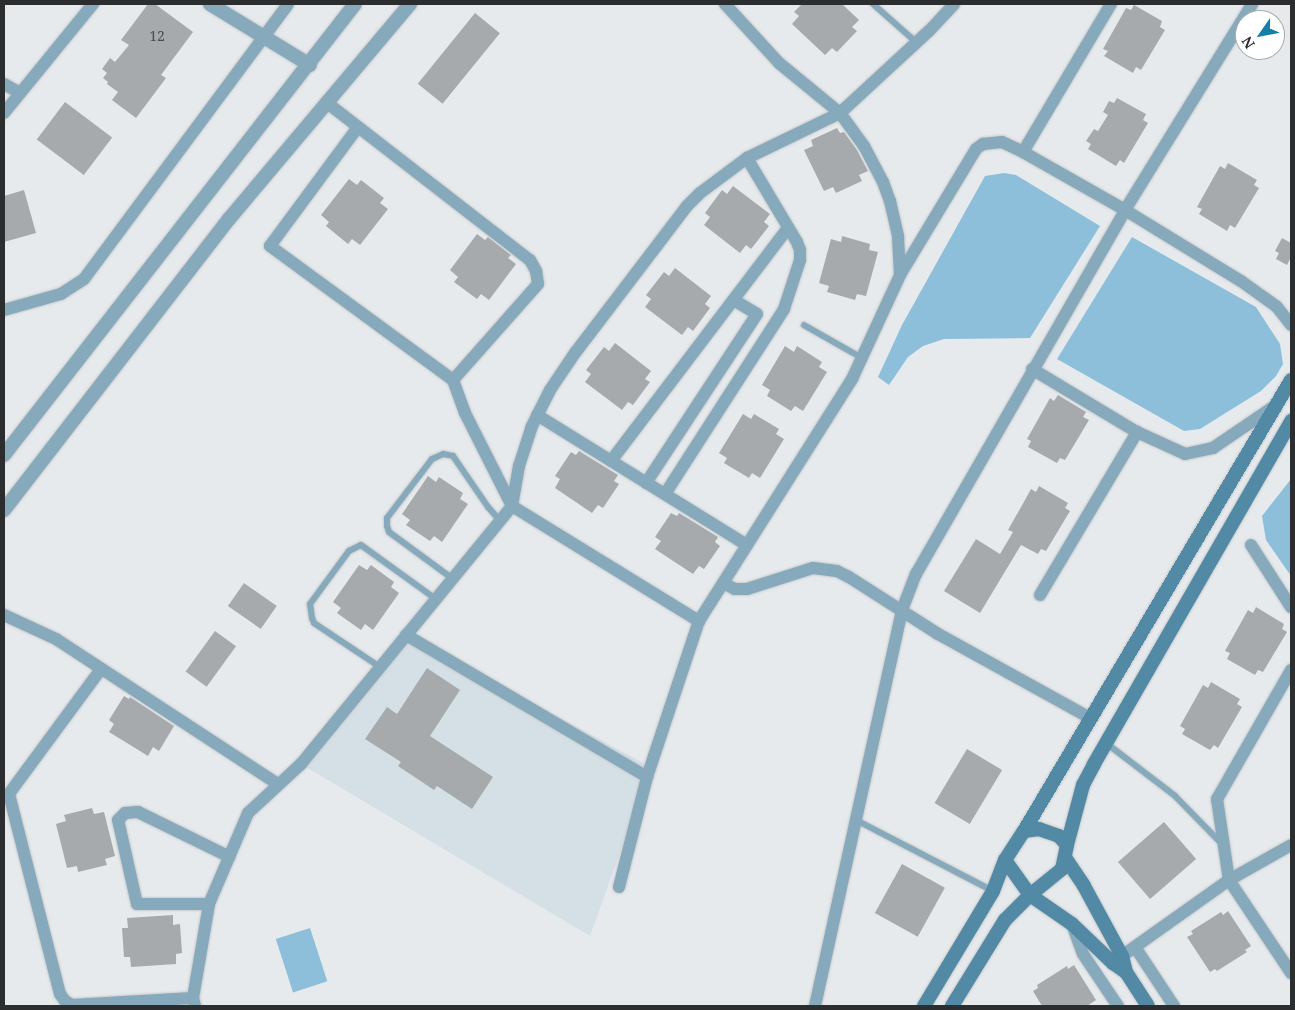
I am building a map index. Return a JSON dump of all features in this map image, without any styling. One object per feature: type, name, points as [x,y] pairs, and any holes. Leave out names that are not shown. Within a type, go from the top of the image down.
[{"type":"main road","points":[[924,1006],[992,891],[1004,860],[1024,831],[1291,380]]},
{"type":"main road","points":[[952,1006],[1005,920],[1030,895],[1062,869],[1083,785],[1291,421]]},
{"type":"main road","points":[[1024,831],[1049,831],[1059,836],[1067,844]]},
{"type":"main road","points":[[1066,859],[1084,886],[1122,956],[1126,972],[1148,1006]]},
{"type":"main road","points":[[1004,860],[1030,895],[1072,924],[1113,963],[1126,972]]},
{"type":"street","points":[[4,113],[93,4]]},
{"type":"street","points":[[210,4],[310,65]]},
{"type":"street","points":[[4,310],[61,294],[84,279],[288,4]]},
{"type":"street","points":[[4,455],[356,4]]},
{"type":"street","points":[[4,510],[229,220],[410,4]]},
{"type":"street","points":[[724,4],[779,63],[840,113],[864,146],[883,182],[896,228],[900,275]]},
{"type":"street","points":[[101,669],[9,794],[60,994],[65,1001],[72,1005],[194,1002],[209,904],[248,813],[301,764],[512,506],[519,466],[537,415],[562,371],[687,206],[714,182],[747,158],[840,113],[954,4]]},
{"type":"street","points":[[1023,152],[1111,4]]},
{"type":"street","points":[[816,1006],[902,610],[916,574],[1124,210],[1252,4]]},
{"type":"street","points":[[4,84],[20,93]]},
{"type":"street","points":[[326,102],[530,260],[536,271],[538,284],[453,380]]},
{"type":"street","points":[[358,127],[270,246],[453,380],[465,413],[512,506],[699,621]]},
{"type":"street","points":[[619,887],[647,777],[699,621],[852,380],[900,275],[976,149],[983,144],[1002,142],[1023,152],[1124,210],[1241,281],[1277,307],[1291,325]]},
{"type":"street","points":[[665,494],[784,308],[801,255],[799,246],[747,158]]},
{"type":"street","points":[[611,461],[788,228]]},
{"type":"street","points":[[646,483],[757,314],[734,300]]},
{"type":"street","points":[[1032,369],[1137,432],[1185,454],[1194,454],[1222,443],[1239,428],[1276,405]]},
{"type":"street","points":[[537,415],[747,545]]},
{"type":"street","points":[[1040,595],[1137,432]]},
{"type":"street","points":[[1251,545],[1291,607]]},
{"type":"street","points":[[723,583],[735,589],[747,589],[812,568],[849,576],[938,634],[1090,718]]},
{"type":"street","points":[[4,615],[56,639],[278,784]]},
{"type":"street","points":[[406,635],[647,777]]},
{"type":"street","points":[[1291,670],[1217,799],[1229,880],[1291,973]]},
{"type":"street","points":[[209,904],[138,904],[118,820],[125,813],[138,812],[230,857]]},
{"type":"street","points":[[1122,956],[1229,880],[1291,845]]},
{"type":"street","points":[[1072,924],[1083,954],[1118,1006]]},
{"type":"street","points":[[1135,947],[1174,1006]]},
{"type":"lane","points":[[873,4],[916,42]]},
{"type":"lane","points":[[804,325],[862,358]]},
{"type":"lane","points":[[453,579],[389,532],[386,526],[387,518],[432,459],[443,454],[454,456],[488,507],[500,521]]},
{"type":"lane","points":[[380,667],[314,623],[312,618],[310,604],[349,551],[361,545],[436,599]]},
{"type":"lane","points":[[1106,743],[1175,796],[1223,845]]},
{"type":"lane","points":[[855,820],[992,891]]},
{"type":"shaded area","points":[[1004,173],[1016,175],[1100,226],[1030,338],[944,339],[923,346],[908,357],[889,385],[878,377],[902,325],[985,176]]},
{"type":"shaded area","points":[[1132,237],[1256,307],[1280,344],[1283,364],[1276,376],[1261,391],[1200,429],[1184,431],[1057,359]]},
{"type":"shaded area","points":[[1291,479],[1291,576],[1266,540],[1262,516]]},
{"type":"shaded area","points":[[406,635],[651,767],[590,936],[301,764]]},
{"type":"shaded area","points":[[310,928],[327,981],[293,992],[276,939]]},
{"type":"building","points":[[148,4],[155,4],[193,32],[161,75],[166,78],[136,118],[112,100],[118,92],[107,84],[108,82],[103,78],[107,73],[102,69],[110,58],[115,62],[129,45],[121,40]]},
{"type":"building","points":[[802,4],[842,4],[859,20],[852,27],[857,31],[837,52],[832,48],[825,55],[792,24],[799,16],[794,12]]},
{"type":"building","points":[[1134,5],[1162,21],[1160,27],[1165,30],[1141,70],[1136,67],[1133,73],[1104,56],[1108,51],[1103,49],[1126,8],[1131,10]]},
{"type":"building","points":[[475,13],[500,33],[443,104],[418,84]]},
{"type":"building","points":[[1117,98],[1146,114],[1143,120],[1148,123],[1124,163],[1120,160],[1116,166],[1088,149],[1091,144],[1086,141],[1094,129],[1098,131],[1108,115],[1103,112],[1109,101],[1114,103]]},
{"type":"building","points":[[65,102],[112,138],[84,175],[37,140]]},
{"type":"building","points":[[837,128],[840,133],[844,132],[857,150],[868,171],[859,175],[862,181],[836,193],[833,187],[824,191],[804,150],[813,146],[811,140]]},
{"type":"building","points":[[1228,163],[1257,180],[1254,185],[1259,188],[1235,228],[1230,225],[1227,231],[1199,214],[1202,209],[1197,207],[1220,166],[1225,169]]},
{"type":"building","points":[[349,179],[357,185],[361,180],[384,198],[380,203],[388,209],[360,245],[352,239],[348,244],[326,226],[329,222],[321,215]]},
{"type":"building","points":[[733,186],[770,214],[764,222],[769,226],[751,249],[746,245],[740,253],[704,225],[710,217],[705,213],[722,190],[727,194]]},
{"type":"building","points":[[24,190],[36,233],[4,242],[4,196]]},
{"type":"building","points":[[477,234],[485,240],[488,237],[511,255],[508,258],[516,264],[489,300],[481,294],[477,299],[454,282],[458,277],[450,270]]},
{"type":"building","points":[[842,236],[870,244],[869,250],[878,252],[866,296],[857,294],[855,300],[827,292],[829,286],[819,283],[831,239],[841,242]]},
{"type":"building","points":[[1282,238],[1291,243],[1291,257],[1287,265],[1276,259],[1279,253],[1275,251]]},
{"type":"building","points":[[675,268],[711,296],[705,304],[710,308],[693,331],[688,327],[682,335],[645,307],[651,299],[646,295],[664,272],[669,276]]},
{"type":"building","points":[[615,343],[651,371],[645,379],[650,382],[633,405],[628,402],[622,410],[585,382],[591,374],[586,370],[604,347],[609,351]]},
{"type":"building","points":[[785,346],[794,352],[797,346],[822,362],[819,367],[827,372],[803,411],[795,406],[791,411],[767,396],[770,390],[762,385]]},
{"type":"building","points":[[1058,395],[1086,412],[1083,417],[1089,420],[1065,460],[1060,458],[1057,463],[1028,447],[1031,441],[1027,439],[1050,398],[1054,401]]},
{"type":"building","points":[[743,414],[751,419],[754,414],[779,429],[776,434],[784,439],[760,478],[752,473],[749,478],[724,463],[727,458],[719,453]]},
{"type":"building","points":[[579,451],[618,475],[614,481],[619,484],[603,508],[598,505],[592,513],[555,488],[560,479],[555,476],[571,452],[576,455]]},
{"type":"building","points":[[428,476],[436,482],[439,477],[463,493],[460,499],[468,504],[442,542],[434,536],[430,541],[406,525],[410,520],[402,514]]},
{"type":"building","points":[[1039,486],[1068,503],[1065,508],[1070,511],[1046,551],[1041,549],[1038,554],[1021,545],[980,613],[944,591],[976,539],[1000,554],[1013,532],[1008,530],[1031,489],[1036,492]]},
{"type":"building","points":[[671,513],[677,516],[679,513],[718,537],[715,542],[720,546],[704,569],[699,566],[693,574],[655,549],[661,541],[655,537]]},
{"type":"building","points":[[359,565],[367,570],[371,565],[394,582],[391,587],[399,593],[373,630],[365,624],[361,630],[337,613],[341,608],[333,602]]},
{"type":"building","points":[[244,583],[277,606],[261,629],[228,606]]},
{"type":"building","points":[[1256,607],[1284,624],[1282,629],[1287,632],[1263,672],[1258,670],[1255,675],[1227,659],[1230,653],[1225,651],[1248,610],[1253,613]]},
{"type":"building","points":[[215,631],[236,646],[207,687],[186,671]]},
{"type":"building","points":[[427,668],[460,690],[430,736],[493,777],[472,809],[437,786],[434,790],[398,766],[401,762],[365,739],[387,707],[397,714]]},
{"type":"building","points":[[1211,682],[1240,699],[1237,704],[1242,707],[1218,748],[1214,745],[1210,750],[1182,734],[1185,729],[1180,726],[1203,685],[1208,688]]},
{"type":"building","points":[[124,696],[129,699],[130,697],[174,726],[159,751],[153,747],[148,756],[109,732],[114,724],[109,720]]},
{"type":"building","points":[[967,749],[1002,770],[970,824],[935,803]]},
{"type":"building","points":[[92,808],[94,814],[104,812],[115,856],[105,859],[107,865],[78,872],[77,866],[67,868],[56,824],[66,821],[64,815]]},
{"type":"building","points":[[1164,822],[1196,859],[1150,899],[1118,862]]},
{"type":"building","points":[[902,864],[945,888],[918,937],[875,913]]},
{"type":"building","points":[[1228,911],[1251,946],[1245,950],[1247,952],[1217,971],[1215,969],[1210,972],[1187,937],[1193,934],[1191,931],[1221,912],[1223,915]]},
{"type":"building","points":[[173,915],[173,925],[180,924],[182,953],[176,954],[176,964],[131,967],[130,957],[124,957],[122,928],[128,928],[127,918]]},
{"type":"building","points":[[1074,965],[1096,1000],[1087,1006],[1042,1006],[1033,991],[1038,988],[1037,985],[1067,966],[1068,969]]}]
